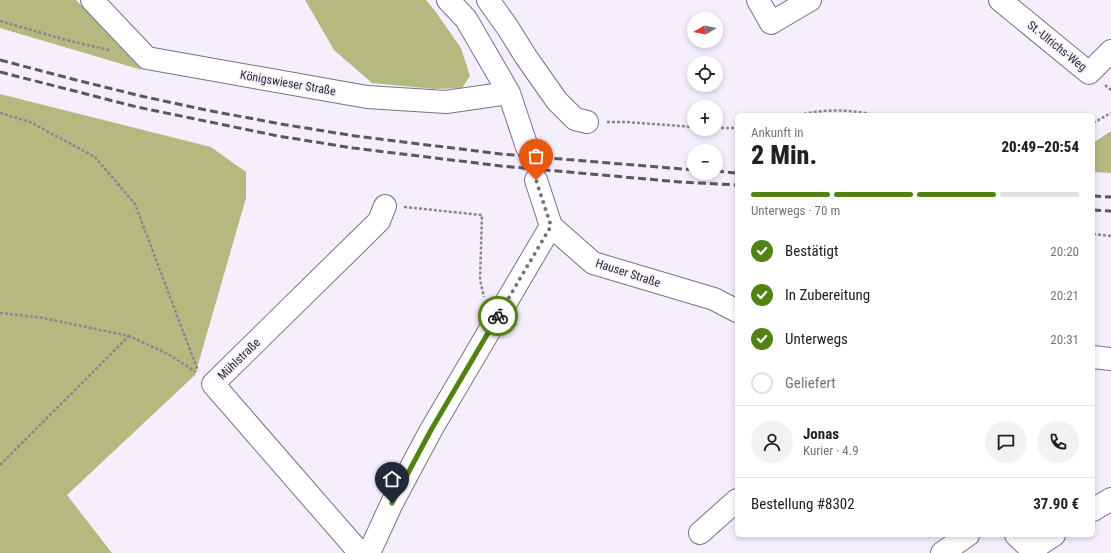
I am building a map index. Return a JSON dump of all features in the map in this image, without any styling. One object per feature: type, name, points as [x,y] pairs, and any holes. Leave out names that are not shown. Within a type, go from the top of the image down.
[{"type":"street","name":"Königswieser Straße","points":[[92,0],[147,58],[367,97],[446,102],[509,93]]},
{"type":"street","points":[[448,0],[466,19],[509,93],[527,148]]},
{"type":"street","points":[[488,0],[557,101],[575,119],[587,122]]},
{"type":"street","points":[[758,0],[771,23],[810,0]]},
{"type":"street","name":"St.-Ulrichs-Weg","points":[[1000,0],[1089,73],[1111,51]]},
{"type":"street","points":[[368,553],[392,503],[428,436],[551,226],[536,180]]},
{"type":"street","name":"Mühlstraße","points":[[360,553],[212,384],[379,221],[385,206]]},
{"type":"street","name":"Hauser Straße","points":[[551,226],[593,263],[714,299],[735,310]]},
{"type":"street","points":[[1095,357],[1111,359]]},
{"type":"street","points":[[1095,509],[1111,499]]},
{"type":"street","points":[[700,533],[735,502]]},
{"type":"street","points":[[942,553],[965,537]]},
{"type":"street","points":[[1018,537],[1033,551],[1051,537]]},
{"type":"path","points":[[0,21],[70,41],[116,51]]},
{"type":"path","points":[[810,113],[829,110],[867,113]]},
{"type":"path","points":[[0,113],[30,122],[95,157],[135,204],[200,375],[168,354],[129,336],[43,318],[0,313]]},
{"type":"path","points":[[1095,122],[1111,113]]},
{"type":"path","points":[[587,122],[626,122],[687,126]]},
{"type":"path","points":[[723,128],[735,128]]},
{"type":"path","points":[[385,206],[482,215],[480,280],[491,327]]},
{"type":"path","points":[[1095,234],[1111,236]]},
{"type":"path","points":[[0,465],[129,336]]},
{"type":"green space","points":[[0,0],[76,0],[142,70],[0,28]]},
{"type":"green space","points":[[305,0],[426,0],[461,48],[470,76],[462,88],[434,89],[372,83],[334,50]]},
{"type":"green space","points":[[0,94],[211,147],[246,172],[246,198],[195,375],[67,495],[112,553],[0,553]]},
{"type":"green space","points":[[1111,131],[1111,173],[1095,172],[1095,142]]},
{"type":"tunnel","points":[[527,147],[536,180]]},
{"type":"railway","points":[[0,60],[141,96],[206,110],[355,136],[501,154],[687,169]]},
{"type":"railway","points":[[0,72],[137,107],[278,136],[353,148],[501,166],[680,182],[735,185]]},
{"type":"railway","points":[[723,172],[735,173]]},
{"type":"railway","points":[[1095,196],[1111,197]]},
{"type":"railway","points":[[1095,210],[1111,211]]},
{"type":"way so far","points":[[498,316],[551,226],[536,180]]},
{"type":"route","points":[[392,503],[431,430],[498,316]]}]
